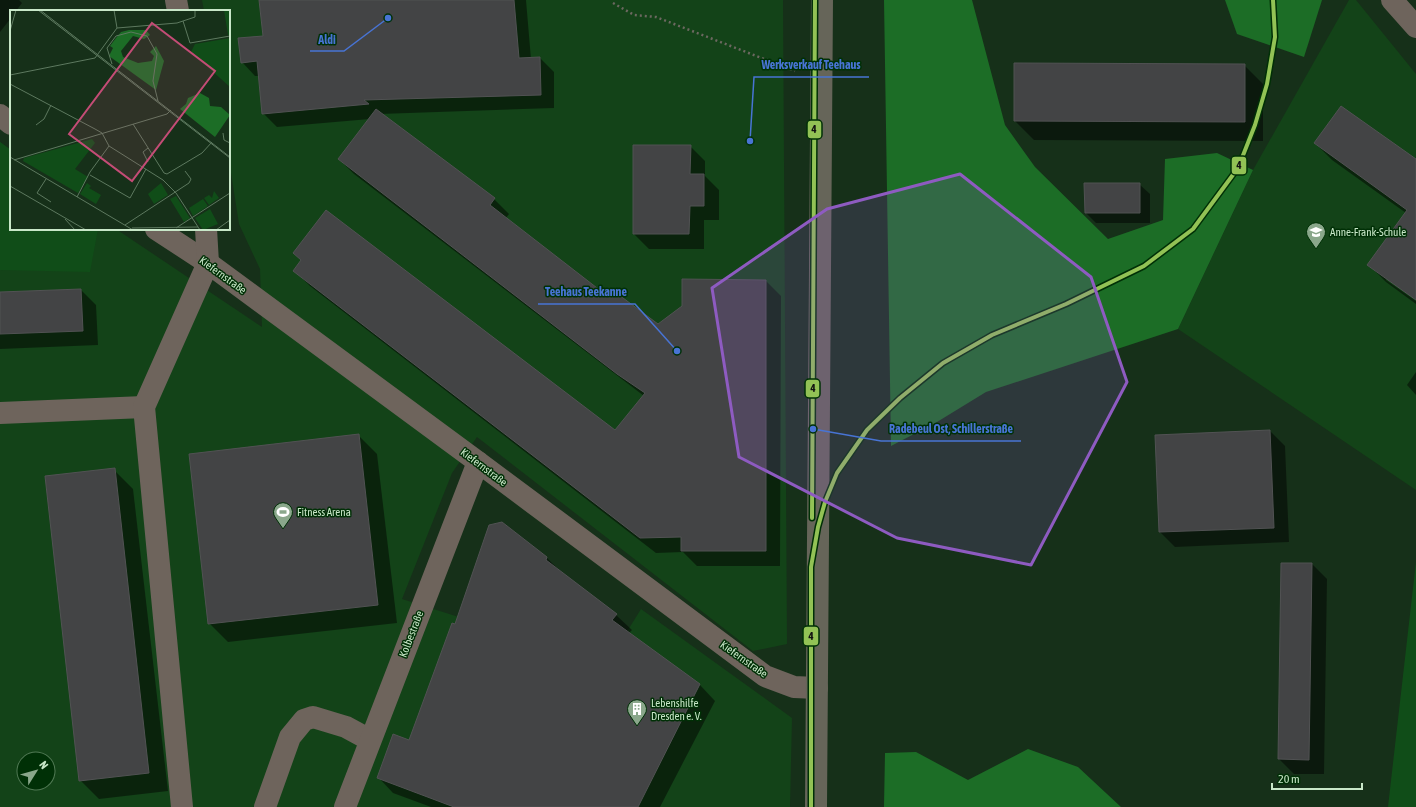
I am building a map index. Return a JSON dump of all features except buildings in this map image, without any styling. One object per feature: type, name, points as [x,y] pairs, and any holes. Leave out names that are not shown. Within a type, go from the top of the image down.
[{"type":"main road","points":[[816,807],[822,0]]},
{"type":"street","points":[[176,0],[178,10]]},
{"type":"street","points":[[1392,0],[1416,27]]},
{"type":"street","points":[[0,115],[10,123]]},
{"type":"street","name":"Kiefernstraße","points":[[158,230],[208,263],[765,676],[794,687],[818,688]]},
{"type":"street","points":[[182,807],[144,407],[208,263],[206,230]]},
{"type":"street","points":[[0,413],[144,407]]},
{"type":"street","name":"Kolbestraße","points":[[345,807],[478,462]]},
{"type":"street","points":[[265,807],[290,737],[304,720],[313,717],[346,727],[370,740]]},
{"type":"path","points":[[613,3],[634,15],[656,16],[822,81]]},
{"type":"highlighted area","points":[[960,174],[1091,277],[1127,382],[1031,565],[897,538],[739,457],[712,288],[827,209]]},
{"type":"shaded area","points":[[202,0],[783,0],[787,644],[753,651],[477,437],[452,473],[402,599],[506,632],[592,688],[641,609],[792,718],[790,807],[0,807],[0,142],[10,149],[10,230],[117,230],[262,327],[260,269],[239,224],[230,166],[230,10],[204,10]]},
{"type":"shaded area","points":[[884,0],[972,0],[1005,125],[1035,167],[1108,239],[1163,220],[1165,159],[1217,153],[1253,170],[1178,329],[986,392],[937,422],[891,446]]},
{"type":"shaded area","points":[[1225,0],[1322,0],[1304,57],[1237,34]]},
{"type":"shaded area","name":"Anne-Frank-Schule","points":[[1349,0],[1356,0],[1416,74],[1416,490],[1178,329],[1253,170]]},
{"type":"shaded area","points":[[0,142],[10,149],[10,230],[98,230],[90,272],[0,270]]},
{"type":"shaded area","points":[[1416,562],[1416,807],[1388,807]]},
{"type":"shaded area","points":[[1028,749],[1078,767],[1121,807],[884,807],[885,753],[916,752],[968,780]]},
{"type":"transit line","name":"4","points":[[812,518],[815,0]]},
{"type":"transit line","name":"4","points":[[811,807],[811,567],[818,527],[825,502],[837,473],[867,430],[900,398],[943,363],[992,335],[1066,304],[1144,266],[1193,229],[1238,168],[1255,125],[1267,84],[1275,37],[1273,0]]},
{"type":"place","name":"Aldi","points":[[388,18]]},
{"type":"place","name":"Werksverkauf Teehaus","points":[[750,141]]},
{"type":"place","name":"Anne-Frank-Schule","points":[[1316,249]]},
{"type":"place","name":"Teehaus Teekanne","points":[[677,351]]},
{"type":"place","name":"Radebeul Ost, Schillerstraße","points":[[813,429]]},
{"type":"place","name":"Fitness Arena","points":[[283,529]]},
{"type":"place","name":"Lebenshilfe Dresden e. V.","points":[[637,726]]}]
